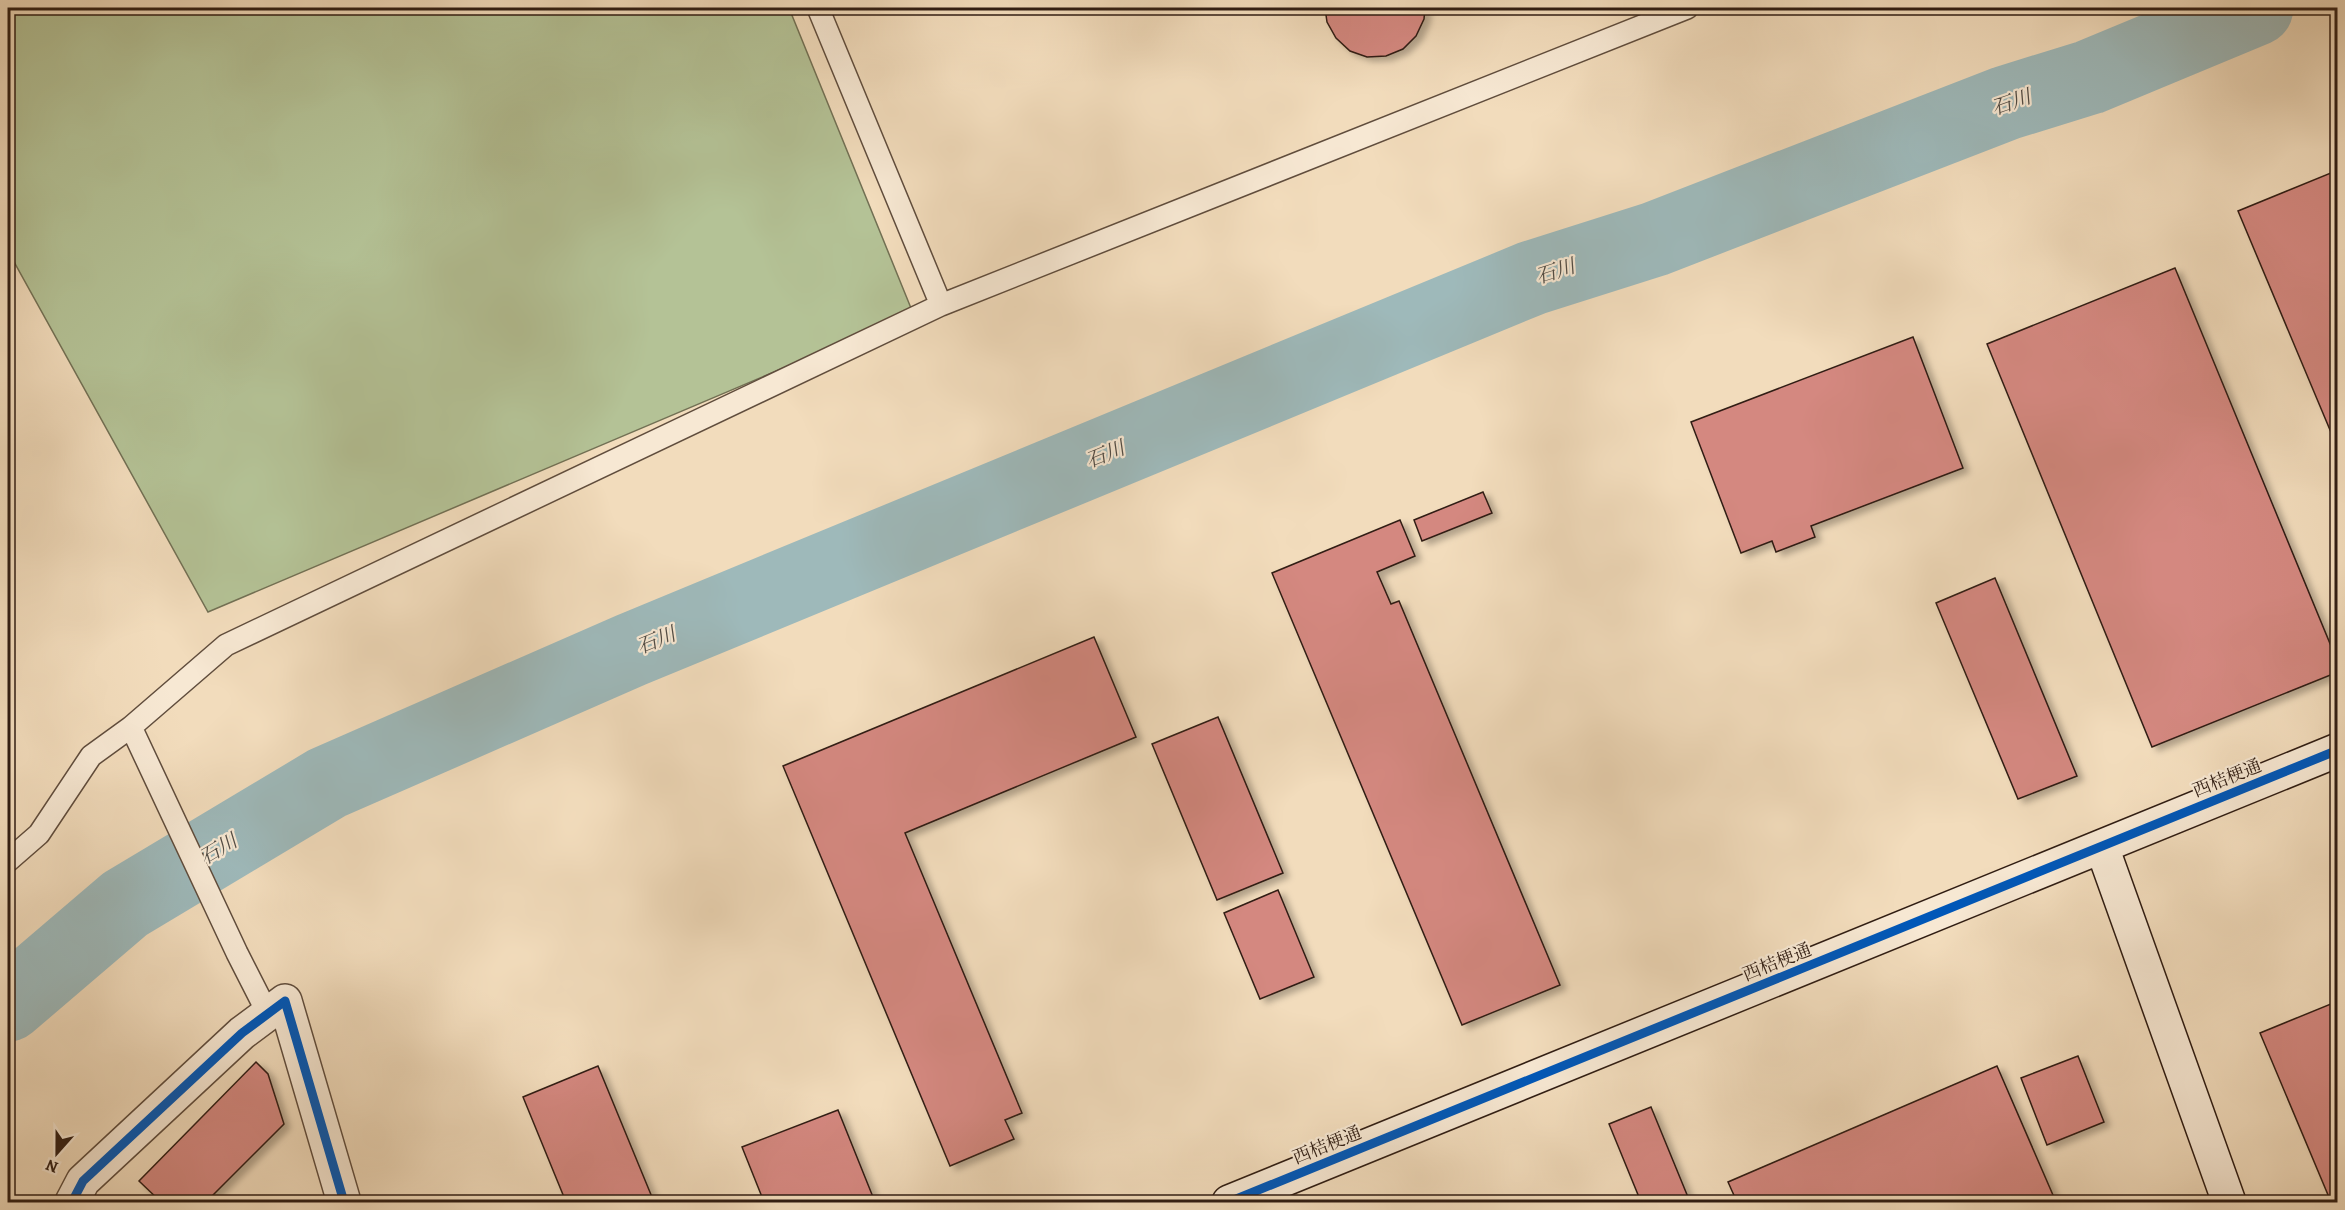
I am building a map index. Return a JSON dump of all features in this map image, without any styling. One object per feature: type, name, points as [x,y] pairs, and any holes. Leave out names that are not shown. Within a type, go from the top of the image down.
[{"type":"street","name":"西桔梗通","points":[[1229,1203],[2337,750]]},
{"type":"street","points":[[2102,847],[2229,1203]]},
{"type":"street","points":[[72,1203],[83,1181],[242,1033],[285,1001],[344,1203]]},
{"type":"lane","points":[[818,8],[941,305]]},
{"type":"lane","points":[[8,861],[39,834],[91,756],[131,728],[226,645],[941,305],[1687,8]]},
{"type":"lane","points":[[131,728],[268,1014]]},
{"type":"green space","points":[[8,8],[789,8],[913,313],[208,612],[8,251]]},
{"type":"building","points":[[1325,8],[1425,8],[1424,19],[1416,36],[1403,49],[1386,56],[1367,57],[1350,51],[1336,38],[1327,22]]},
{"type":"building","points":[[2338,170],[2338,449],[2238,211]]},
{"type":"building","points":[[2175,268],[2338,663],[2338,672],[2152,747],[1987,344]]},
{"type":"building","points":[[1913,337],[1963,468],[1811,526],[1815,537],[1776,552],[1772,541],[1741,553],[1691,422]]},
{"type":"building","points":[[1483,492],[1492,513],[1422,541],[1414,520]]},
{"type":"building","points":[[1400,520],[1415,556],[1377,572],[1391,604],[1399,601],[1560,985],[1462,1025],[1272,573]]},
{"type":"building","points":[[1995,578],[2077,776],[2018,799],[1936,603]]},
{"type":"building","points":[[1094,637],[1136,737],[905,833],[1022,1113],[1005,1120],[1014,1139],[950,1166],[783,766]]},
{"type":"building","points":[[1218,717],[1283,873],[1217,900],[1152,744]]},
{"type":"building","points":[[1278,890],[1314,977],[1260,999],[1224,913]]},
{"type":"building","points":[[2338,1001],[2338,1202],[2331,1202],[2260,1033]]},
{"type":"building","points":[[2078,1056],[2104,1122],[2047,1145],[2021,1078]]},
{"type":"building","points":[[256,1062],[268,1074],[284,1124],[206,1202],[161,1202],[139,1181]]},
{"type":"building","points":[[598,1066],[654,1202],[566,1202],[523,1097]]},
{"type":"building","points":[[1997,1066],[2056,1202],[1737,1202],[1728,1182]]},
{"type":"building","points":[[1651,1107],[1690,1202],[1641,1202],[1609,1124]]},
{"type":"building","points":[[838,1110],[875,1202],[764,1202],[742,1147]]},
{"type":"waterway","name":"石川","points":[[8,1004],[125,904],[327,783],[631,650],[1532,278],[1655,239],[2006,103],[2090,77],[2256,8]]},
{"type":"cycle path","points":[[1229,1202],[2338,750]]},
{"type":"cycle path","points":[[72,1202],[83,1181],[242,1033],[285,1001],[344,1202]]}]
